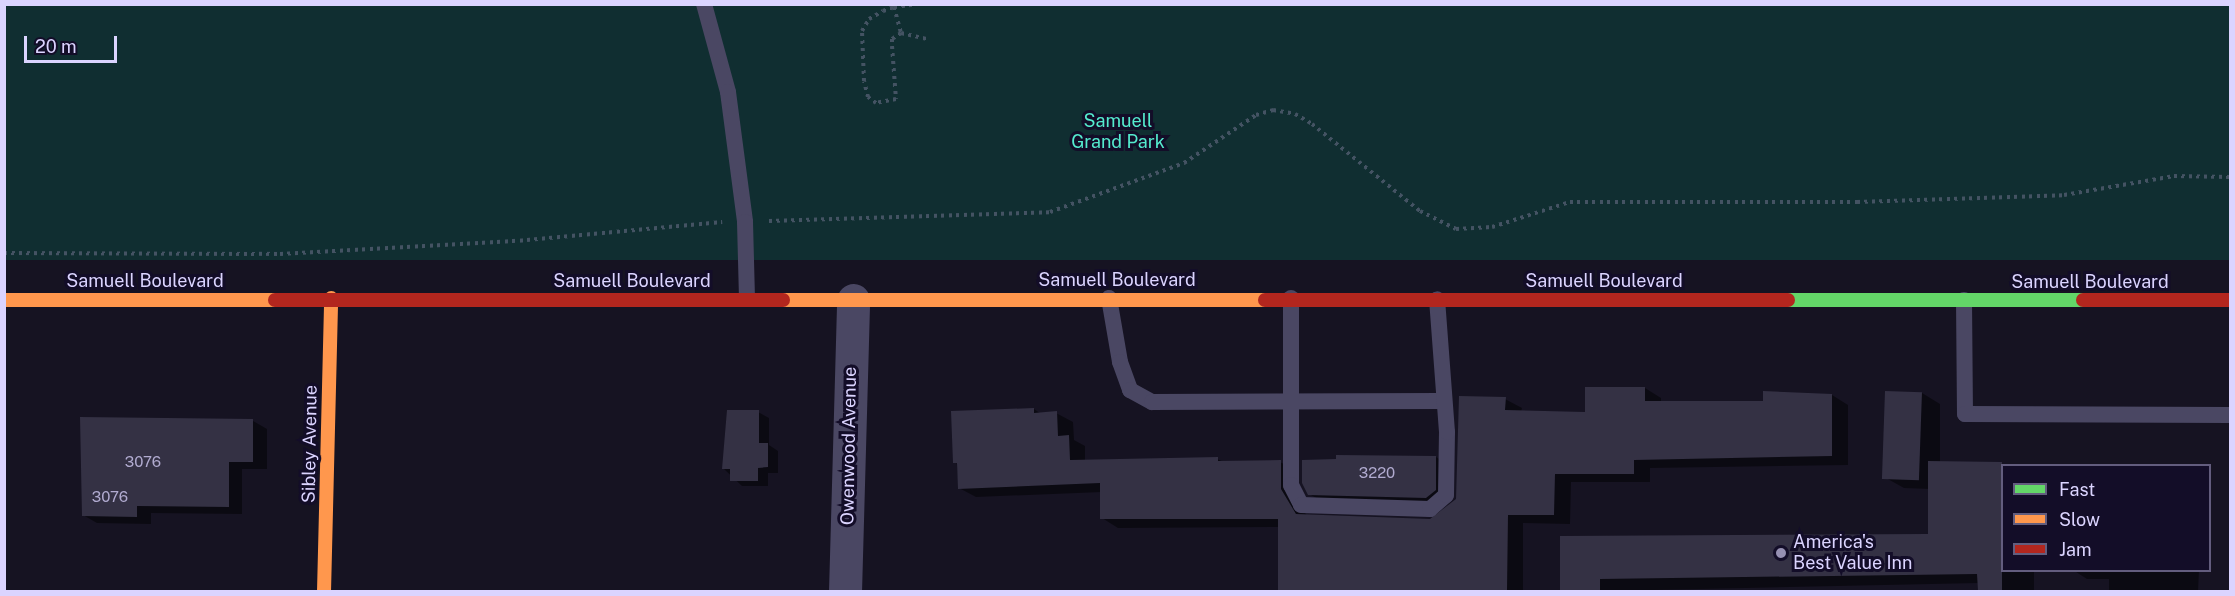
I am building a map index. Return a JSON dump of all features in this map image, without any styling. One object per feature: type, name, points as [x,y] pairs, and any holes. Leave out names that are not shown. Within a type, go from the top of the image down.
[{"type":"main road","name":"Samuell Boulevard","points":[[4,300],[331,298],[2230,300]]},
{"type":"main road","name":"Sibley Avenue","points":[[324,591],[331,298]]},
{"type":"street","name":"Owenwood Avenue","points":[[845,591],[853,300]]},
{"type":"lane","points":[[704,4],[728,92],[745,222],[747,299]]},
{"type":"lane","points":[[1109,298],[1120,362],[1130,390],[1152,402],[1442,401]]},
{"type":"lane","points":[[1291,298],[1291,485],[1301,505],[1430,509],[1446,495],[1447,432],[1442,401],[1437,299]]},
{"type":"lane","points":[[1964,300],[1965,414],[2230,415]]},
{"type":"path","points":[[917,4],[894,6],[869,19],[862,31],[860,46],[868,97],[876,103],[896,99],[892,39],[901,33],[926,39]]},
{"type":"path","points":[[894,6],[901,33]]},
{"type":"path","points":[[4,253],[280,254],[745,222],[1050,212],[1184,163],[1256,115],[1273,110],[1286,111],[1312,124],[1420,211],[1456,230],[1492,227],[1570,202],[1857,202],[2053,196],[2174,176],[2230,177]]},
{"type":"green space","name":"Samuell Grand Park","points":[[4,5],[2230,5],[2230,260],[4,260]]},
{"type":"building","points":[[1585,387],[1645,387],[1645,401],[1763,401],[1763,391],[1832,394],[1832,456],[1634,460],[1634,474],[1555,474],[1554,515],[1508,515],[1507,591],[1278,591],[1278,519],[1100,519],[1100,483],[958,489],[957,463],[953,463],[951,411],[1034,408],[1034,413],[1057,411],[1058,436],[1069,435],[1070,460],[1218,457],[1218,461],[1281,460],[1281,489],[1296,514],[1430,519],[1456,499],[1459,396],[1506,397],[1505,410],[1585,412]]},
{"type":"building","points":[[1885,391],[1922,392],[1919,480],[1882,479]]},
{"type":"building","points":[[727,410],[759,410],[759,443],[768,443],[768,467],[758,468],[758,481],[730,481],[730,469],[722,469]]},
{"type":"building","points":[[80,417],[253,419],[253,462],[229,462],[229,507],[137,506],[137,517],[82,516]]},
{"type":"building","points":[[1336,455],[1436,456],[1436,490],[1426,498],[1308,495],[1302,483],[1302,460],[1336,459]]},
{"type":"building","name":"America's Best Value Inn","points":[[1928,461],[2002,462],[2002,591],[1978,591],[1977,574],[1600,579],[1600,591],[1560,591],[1560,536],[1928,534]]},
{"type":"traffic: fast","points":[[1788,300],[2083,300]]},
{"type":"traffic: slow","points":[[324,592],[331,298]]},
{"type":"traffic: slow","points":[[4,300],[275,300]]},
{"type":"traffic: slow","points":[[783,300],[1265,300]]},
{"type":"traffic: jam","points":[[275,300],[783,300]]},
{"type":"traffic: jam","points":[[1265,300],[1788,300]]},
{"type":"traffic: jam","points":[[2083,300],[2230,300]]},
{"type":"place","name":"America's Best Value Inn","points":[[1781,553]]}]
